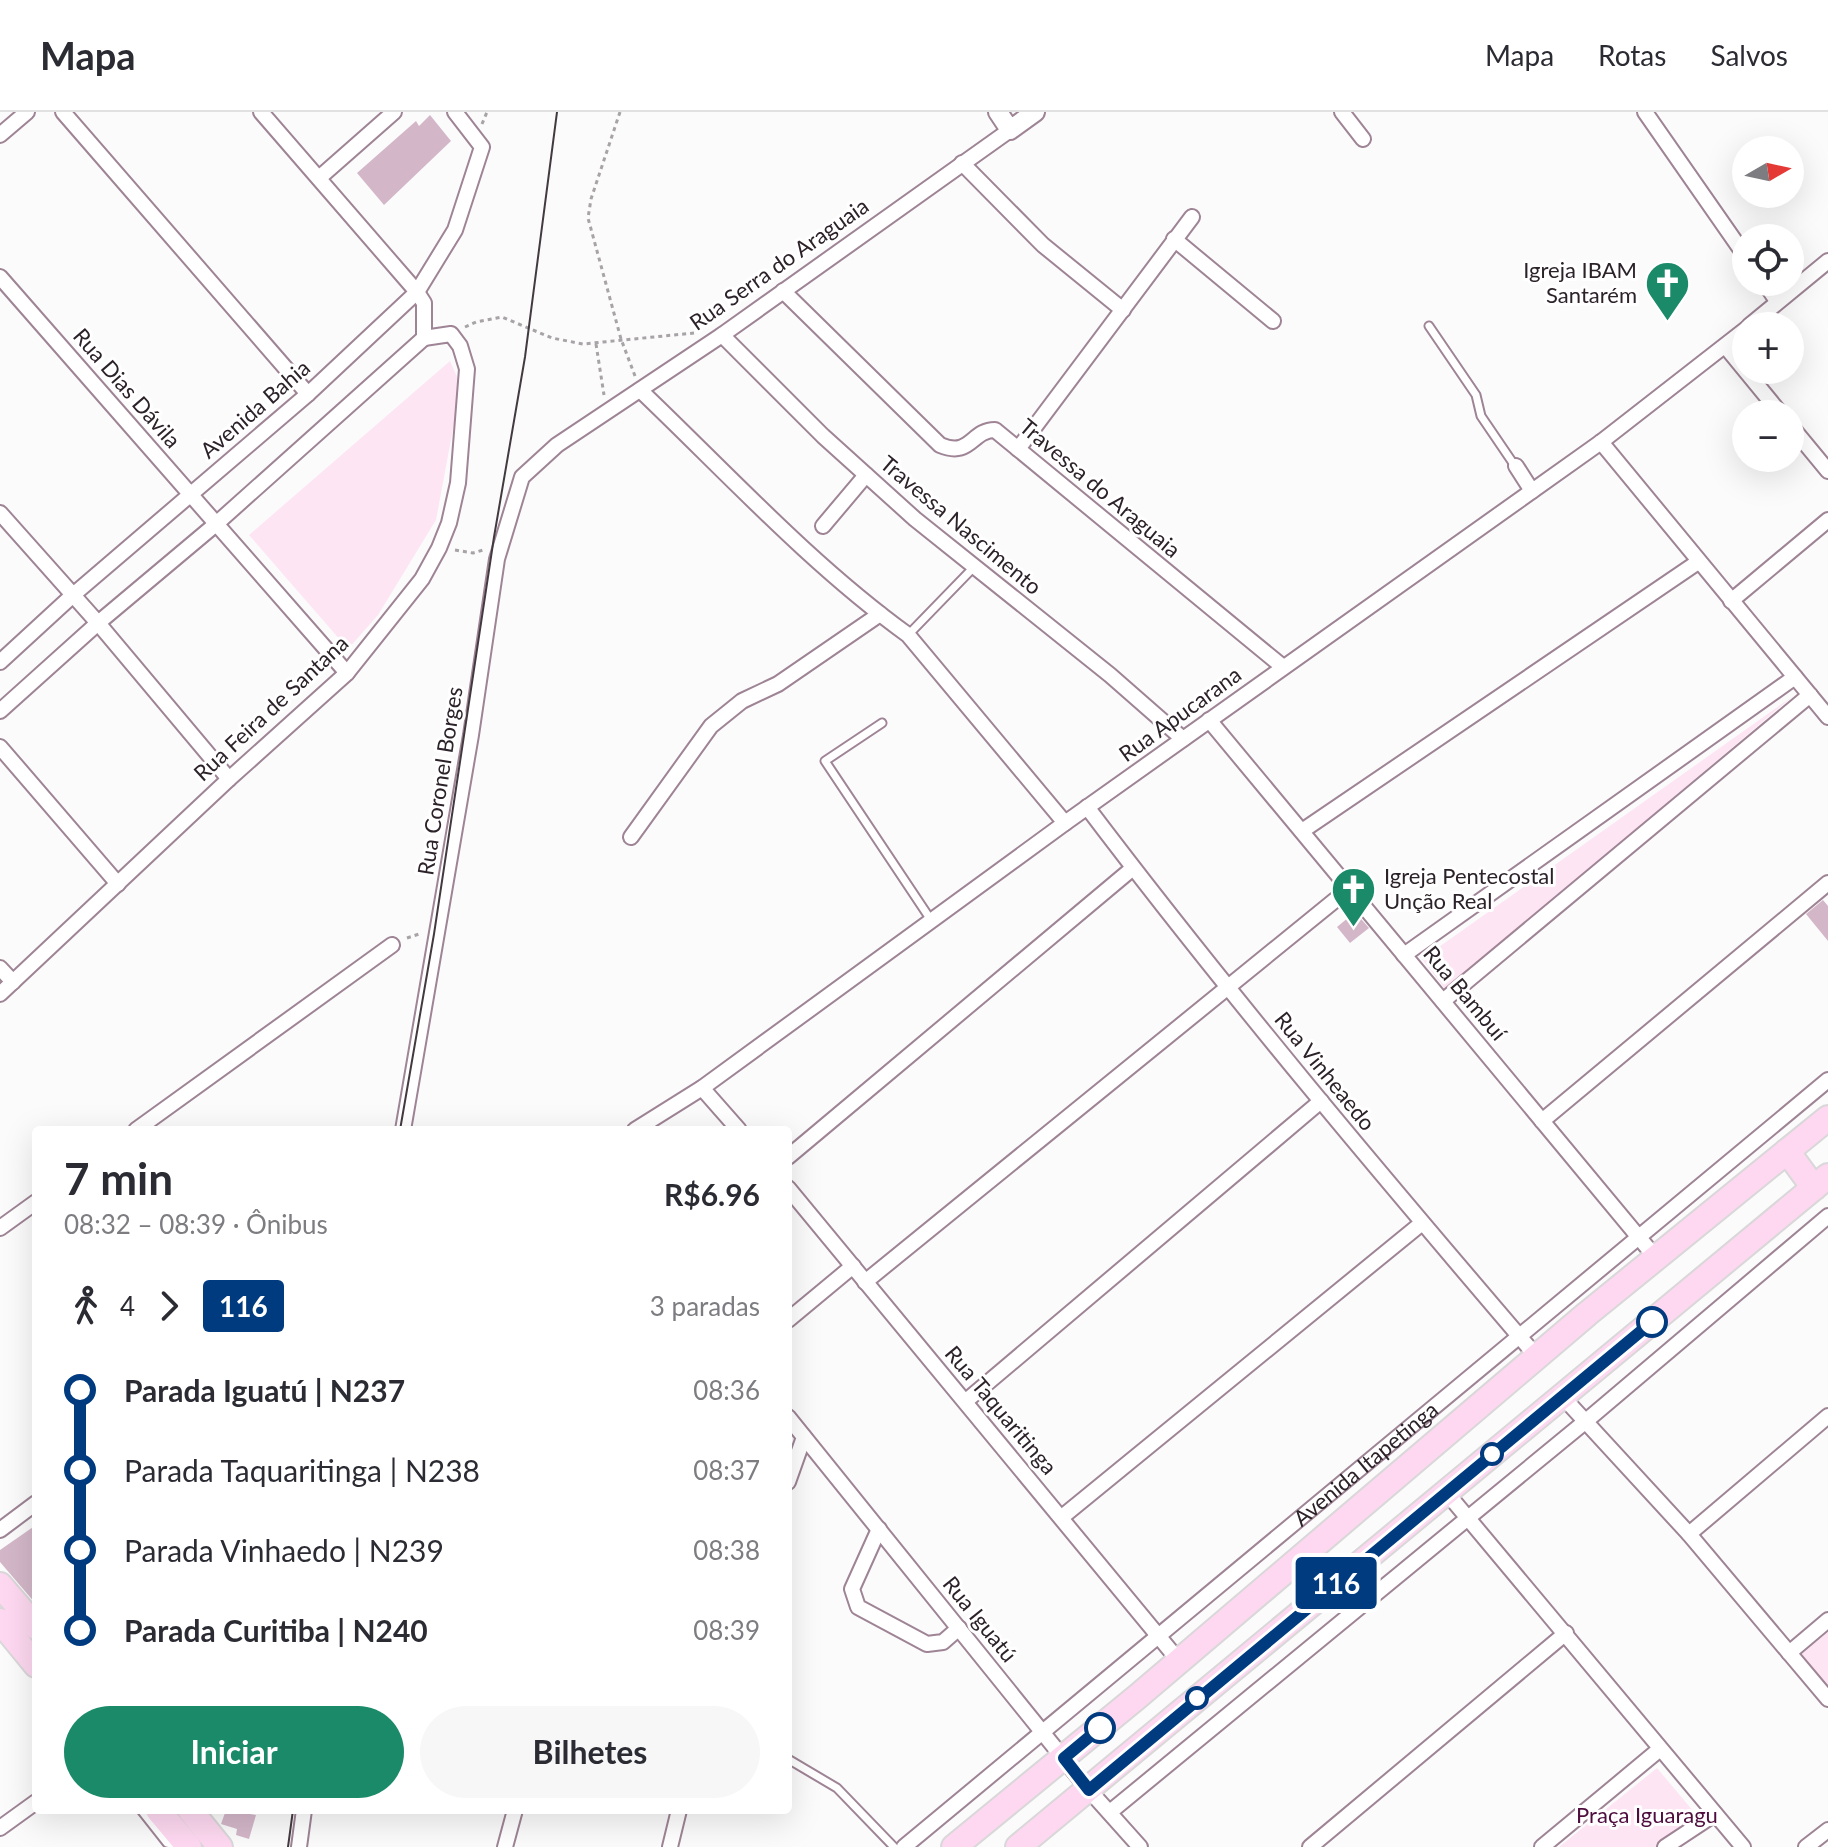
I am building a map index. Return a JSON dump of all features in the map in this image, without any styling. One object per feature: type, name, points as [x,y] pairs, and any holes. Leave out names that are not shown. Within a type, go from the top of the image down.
[{"type":"main road","name":"Avenida Itapetinga","points":[[954,1847],[1064,1758],[1537,1357],[1828,1118]]},
{"type":"main road","points":[[1018,1847],[1821,1182],[1787,1151]]},
{"type":"main road","points":[[1291,1566],[1317,1599]]},
{"type":"main road","points":[[0,1585],[32,1622]]},
{"type":"main road","points":[[1234,1614],[1262,1645]]},
{"type":"main road","points":[[3,1632],[32,1661]]},
{"type":"main road","points":[[161,1814],[187,1847]]},
{"type":"main road","points":[[193,1814],[220,1847]]},
{"type":"street","points":[[0,135],[27,112]]},
{"type":"street","points":[[63,112],[308,394]]},
{"type":"street","points":[[261,112],[417,292],[424,303],[424,338]]},
{"type":"street","points":[[319,178],[394,112]]},
{"type":"street","name":"Avenida Bahia","points":[[0,662],[73,595],[308,394],[417,292],[455,230],[482,147],[455,112]]},
{"type":"street","points":[[998,112],[1010,130]]},
{"type":"street","name":"Rua Serra do Araguaia","points":[[548,451],[722,335],[1035,112]]},
{"type":"street","points":[[1342,112],[1363,139]]},
{"type":"street","points":[[1645,112],[1732,237]]},
{"type":"street","points":[[962,163],[1043,245],[1123,310]]},
{"type":"street","points":[[1018,449],[1192,217]]},
{"type":"street","points":[[1174,239],[1273,321]]},
{"type":"street","name":"Rua Apucarana","points":[[1764,312],[1828,261]]},
{"type":"street","name":"Rua Dias Dávila","points":[[0,277],[347,673]]},
{"type":"street","name":"Travessa do Araguaia","points":[[783,291],[940,445],[959,449],[969,445],[985,431],[995,430],[1283,667]]},
{"type":"street","points":[[1774,296],[1777,301]]},
{"type":"street","name":"Travessa Nascimento","points":[[722,335],[866,475],[934,536],[1110,675],[1183,739]]},
{"type":"street","points":[[0,711],[424,338],[456,340]]},
{"type":"street","name":"Rua Feira de Santana","points":[[0,994],[347,673],[422,579],[439,548],[455,504],[458,483],[468,385],[467,369],[456,340]]},
{"type":"street","name":"Rua Apucarana","points":[[641,1126],[702,1088],[1087,807],[1601,442],[1732,341]]},
{"type":"street","points":[[1726,347],[1770,400]]},
{"type":"street","points":[[640,390],[806,550],[908,635],[1065,823]]},
{"type":"street","points":[[1601,442],[1828,717]]},
{"type":"street","points":[[1804,442],[1828,471]]},
{"type":"street","name":"Rua Coronel Borges","points":[[404,1126],[502,538],[522,477],[548,451]]},
{"type":"street","points":[[1516,466],[1532,491]]},
{"type":"street","points":[[823,526],[866,475]]},
{"type":"street","points":[[0,513],[98,623],[229,779]]},
{"type":"street","points":[[1731,601],[1828,520]]},
{"type":"street","points":[[1302,831],[1698,562]]},
{"type":"street","points":[[631,837],[711,726],[742,701],[778,684],[880,614]]},
{"type":"street","points":[[1404,955],[1795,677]]},
{"type":"street","points":[[1443,1001],[1810,695]]},
{"type":"street","name":"Rua Bambuí","points":[[1209,720],[1656,1258]]},
{"type":"street","points":[[0,747],[118,884]]},
{"type":"street","name":"Rua Vinheaedo","points":[[1087,807],[1228,988],[1537,1357]]},
{"type":"street","points":[[792,1154],[1133,868]]},
{"type":"street","points":[[1542,1121],[1828,883]]},
{"type":"street","points":[[865,1282],[1350,888]]},
{"type":"street","points":[[142,1126],[392,945]]},
{"type":"street","points":[[0,968],[13,982]]},
{"type":"street","name":"Avenida Itapetinga","points":[[904,1847],[1828,1080]]},
{"type":"street","points":[[702,1088],[735,1126]]},
{"type":"street","points":[[966,1401],[1321,1101]]},
{"type":"street","name":"Rua Taquaritinga","points":[[792,1193],[1179,1661]]},
{"type":"street","points":[[0,1228],[32,1205]]},
{"type":"street","points":[[1110,1812],[1586,1421],[1828,1216]]},
{"type":"street","points":[[1062,1517],[1422,1223]]},
{"type":"street","points":[[792,1317],[853,1266]]},
{"type":"street","points":[[1562,1396],[1689,1534],[1828,1699]]},
{"type":"street","points":[[1689,1534],[1828,1416]]},
{"type":"street","name":"Rua Iguatú","points":[[792,1422],[1089,1790],[1140,1847]]},
{"type":"street","points":[[792,1471],[804,1437]]},
{"type":"street","points":[[1446,1492],[1743,1847]]},
{"type":"street","points":[[0,1530],[32,1506]]},
{"type":"street","points":[[879,1529],[852,1589],[858,1607],[927,1644],[943,1642],[959,1628]]},
{"type":"street","points":[[1789,1653],[1828,1620]]},
{"type":"street","points":[[1310,1847],[1566,1633]]},
{"type":"street","points":[[1542,1847],[1660,1749]]},
{"type":"street","points":[[0,1828],[32,1805]]},
{"type":"street","points":[[299,1847],[303,1814]]},
{"type":"street","points":[[505,1847],[510,1814]]},
{"type":"street","points":[[670,1847],[678,1814]]},
{"type":"street","points":[[1665,1847],[1715,1814]]},
{"type":"street","points":[[1806,1847],[1828,1830]]},
{"type":"lane","points":[[1429,326],[1476,395],[1481,416],[1516,466]]},
{"type":"lane","points":[[908,635],[974,567]]},
{"type":"lane","points":[[882,723],[825,761],[931,920]]},
{"type":"lane","points":[[792,1761],[837,1788],[894,1847]]},
{"type":"lane","points":[[144,1814],[167,1843],[187,1847]]},
{"type":"path","points":[[620,112],[591,199],[588,218],[621,339],[640,390]]},
{"type":"path","points":[[456,340],[476,322],[502,317],[552,338],[596,344],[682,333],[722,335]]},
{"type":"path","points":[[596,344],[607,414]]},
{"type":"path","points":[[439,548],[473,553],[502,538]]},
{"type":"path","points":[[392,945],[415,934],[437,934]]},
{"type":"green space","points":[[450,361],[461,386],[436,520],[378,615],[348,649],[249,535]]},
{"type":"green space","points":[[1793,696],[1446,990],[1422,959]]},
{"type":"green space","points":[[1828,1632],[1828,1694],[1799,1656]]},
{"type":"green space","name":"Praça Iguaragu","points":[[1657,1768],[1699,1818],[1655,1847],[1559,1847]]},
{"type":"building","points":[[430,115],[451,141],[384,205],[357,173],[416,121],[419,126]]},
{"type":"building","points":[[1823,900],[1828,906],[1828,941],[1806,914]]},
{"type":"building","name":"Igreja Pentecostal Unção Real","points":[[1355,912],[1369,928],[1350,943],[1337,927]]},
{"type":"building","points":[[32,1528],[32,1599],[0,1562],[0,1550]]},
{"type":"building","points":[[225,1814],[256,1815],[249,1839],[236,1835],[237,1829],[221,1824]]},
{"type":"tram line","points":[[401,1126],[525,357],[557,112]]},
{"type":"tram line","points":[[288,1847],[292,1814]]},
{"type":"bus line","name":"116","points":[[1100,1728],[1064,1758],[1089,1790],[1652,1322]]},
{"type":"place","name":"Igreja IBAM Santarém","points":[[1668,322]]},
{"type":"place","name":"Igreja Pentecostal Unção Real","points":[[1353,928]]}]
